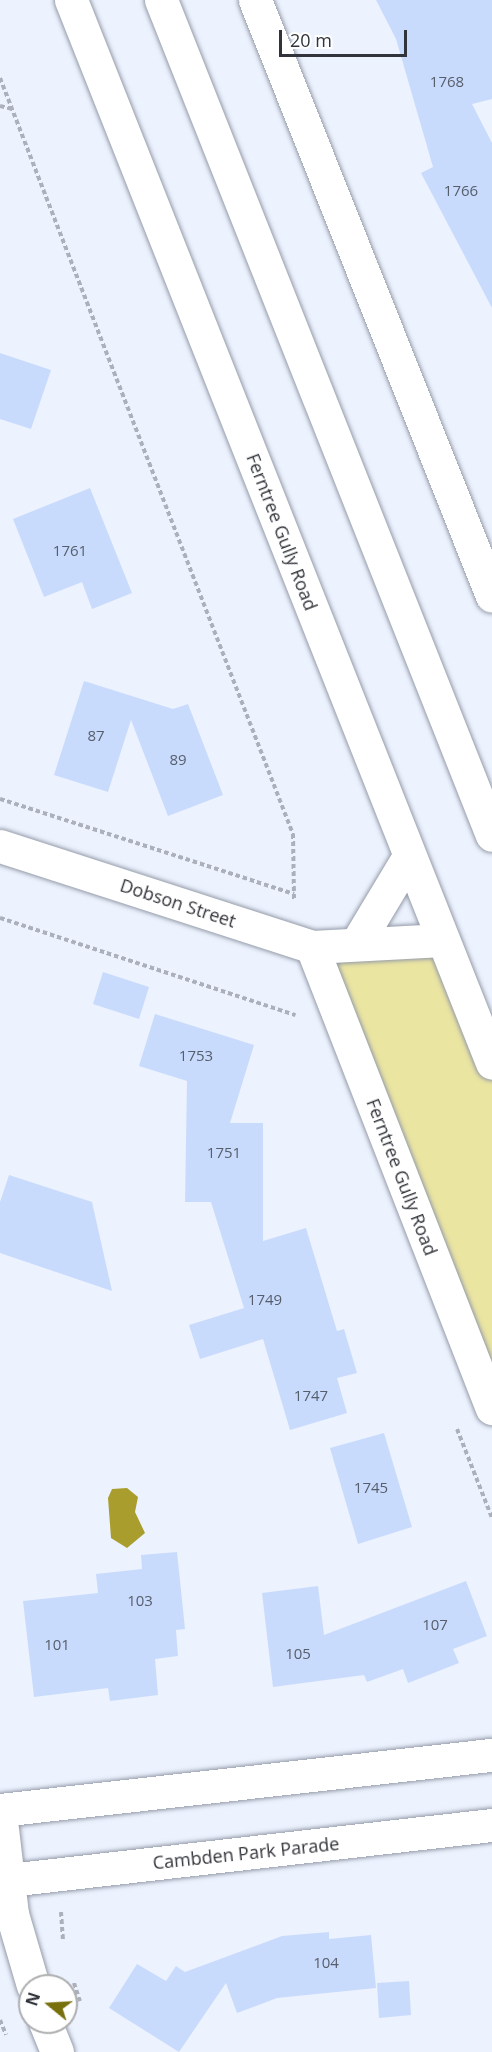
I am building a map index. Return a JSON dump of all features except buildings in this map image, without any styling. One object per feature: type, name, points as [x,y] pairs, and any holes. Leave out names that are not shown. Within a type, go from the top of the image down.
[{"type":"street","name":"Ferntree Gully Road","points":[[71,0],[492,1063]]},
{"type":"street","points":[[161,0],[492,835]]},
{"type":"street","points":[[255,0],[492,596]]},
{"type":"street","name":"Dobson Street","points":[[0,846],[312,946],[358,941],[443,940]]},
{"type":"street","points":[[358,941],[409,856]]},
{"type":"street","name":"Ferntree Gully Road","points":[[312,946],[492,1408]]},
{"type":"street","points":[[30,1974],[4,1880],[0,1811],[492,1755]]},
{"type":"street","name":"Cambden Park Parade","points":[[4,1880],[492,1825]]},
{"type":"street","points":[[50,2034],[57,2052]]},
{"type":"path","points":[[0,78],[293,834],[293,905]]},
{"type":"path","points":[[0,106],[12,109]]},
{"type":"path","points":[[0,800],[294,894]]},
{"type":"path","points":[[0,918],[296,1015]]},
{"type":"path","points":[[60,1910],[65,1953]]},
{"type":"path","points":[[70,1971],[82,2006]]},
{"type":"shaded area","points":[[443,940],[492,1063],[492,1408],[325,947]]},
{"type":"shaded area","points":[[127,1488],[138,1497],[135,1512],[145,1533],[127,1548],[111,1538],[108,1498],[112,1489]]}]
